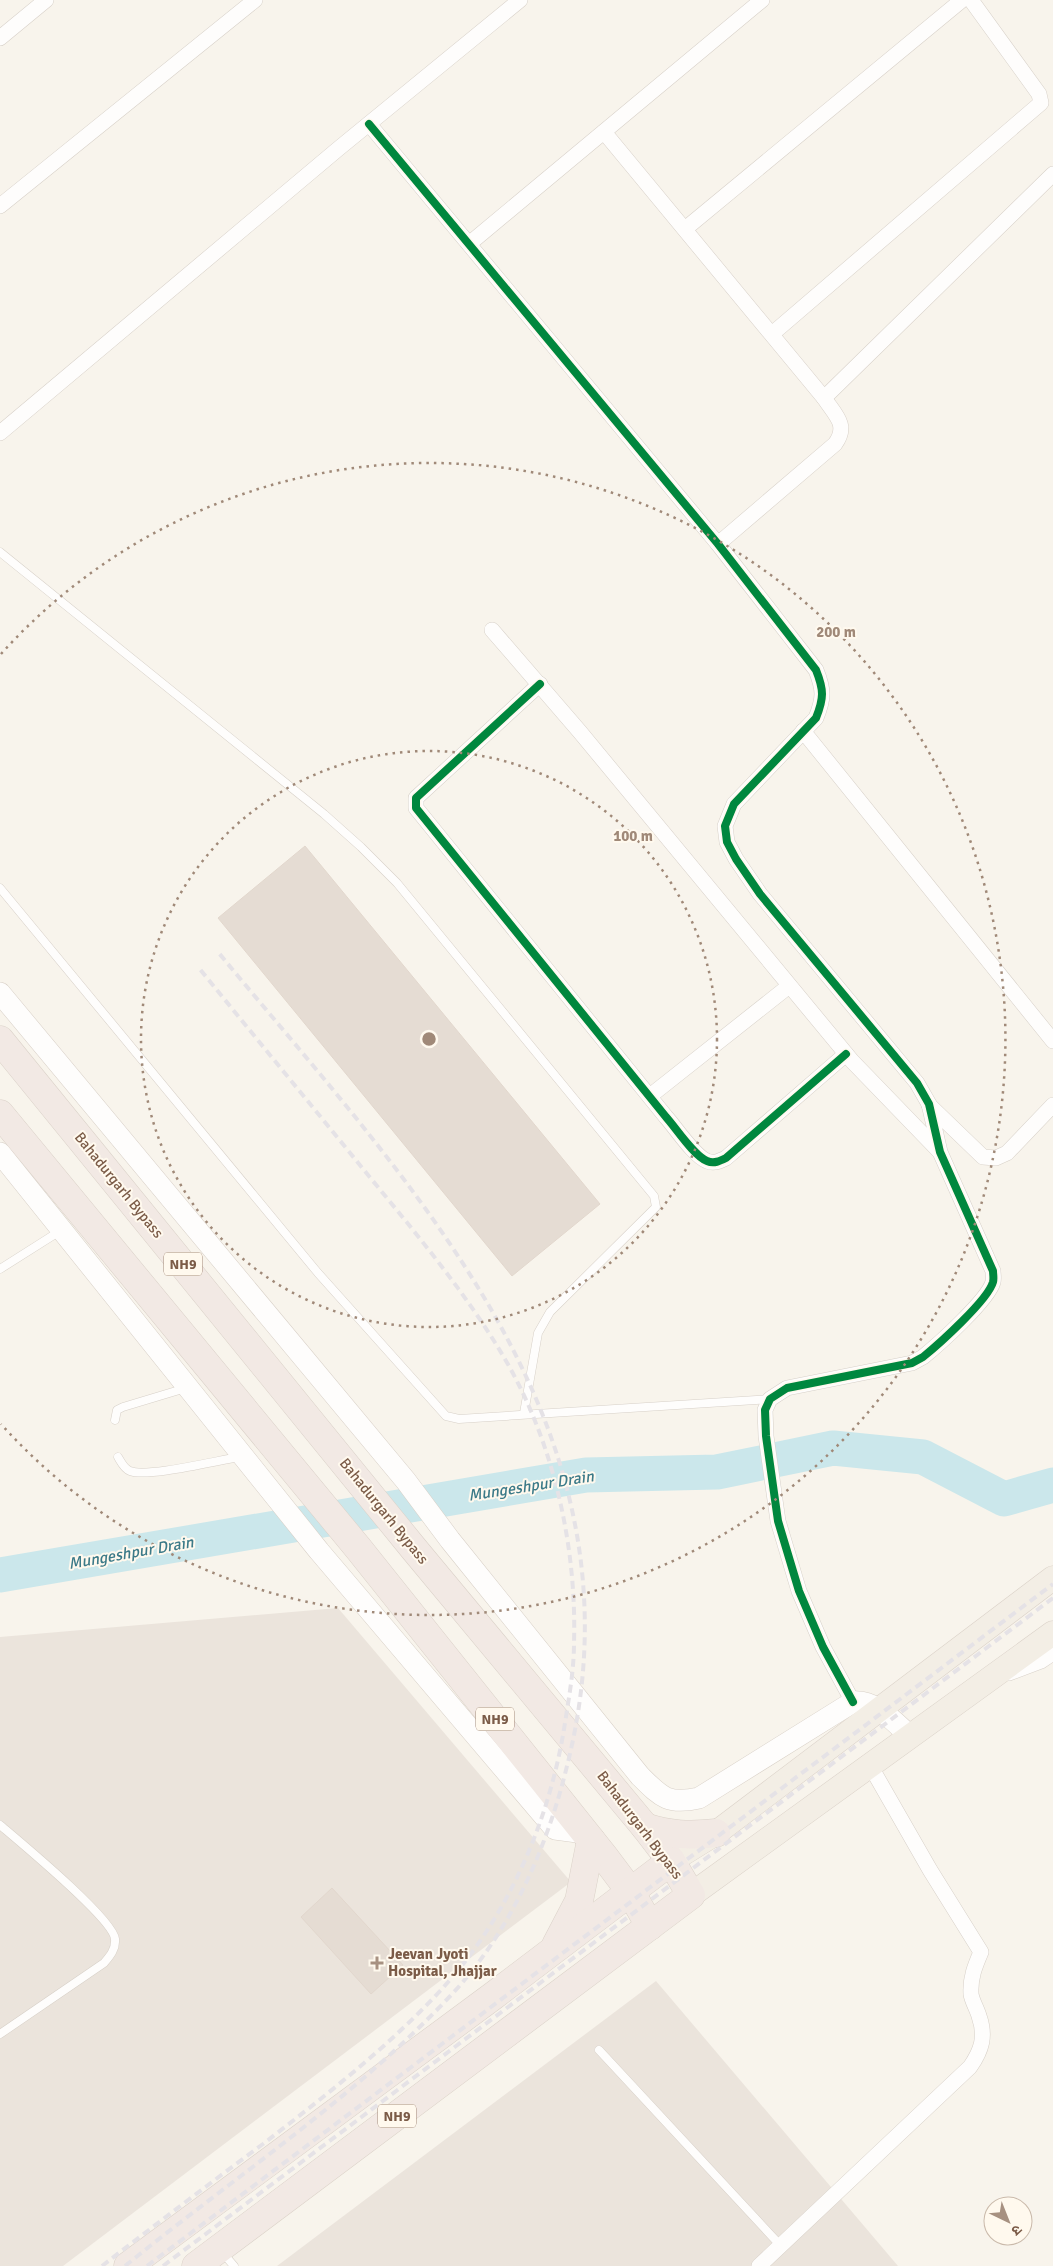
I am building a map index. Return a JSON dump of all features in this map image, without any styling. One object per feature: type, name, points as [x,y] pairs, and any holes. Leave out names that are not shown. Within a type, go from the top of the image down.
[{"type":"highway","name":"Bahadurgarh Bypass","points":[[0,1040],[414,1549],[644,1827],[671,1861],[691,1895],[598,1965],[226,2258]]},
{"type":"highway","name":"NH9","points":[[0,1114],[358,1548],[630,1891],[493,1996],[128,2266]]},
{"type":"highway","points":[[644,1827],[663,1833],[685,1836],[716,1834]]},
{"type":"highway","points":[[553,1951],[578,1901],[588,1836]]},
{"type":"highway","points":[[650,1926],[630,1891],[671,1861]]},
{"type":"highway","name":"NH9","points":[[196,2266],[226,2258]]},
{"type":"main road","points":[[0,993],[406,1481],[450,1540],[640,1776],[662,1798],[683,1802],[699,1798],[723,1785],[853,1702],[869,1703],[879,1709],[910,1736]]},
{"type":"main road","points":[[0,1153],[319,1551],[555,1829],[588,1836]]},
{"type":"main road","points":[[671,1861],[716,1834],[1053,1578]]},
{"type":"main road","points":[[691,1895],[871,1767],[910,1736],[987,1682],[1052,1641]]},
{"type":"street","points":[[0,38],[46,0]]},
{"type":"street","points":[[0,206],[238,5],[255,0]]},
{"type":"street","points":[[0,433],[520,0]]},
{"type":"street","points":[[469,244],[762,0]]},
{"type":"street","points":[[685,229],[962,0]]},
{"type":"street","points":[[772,334],[1040,103],[1039,94],[971,0]]},
{"type":"street","points":[[369,124],[718,544],[816,670],[822,684],[823,700],[816,718],[734,804],[725,826],[727,842],[736,860],[760,894],[917,1083],[929,1104],[983,1157],[996,1158],[1007,1153],[1053,1105]]},
{"type":"street","points":[[604,132],[772,334],[824,398],[840,421],[842,429],[835,444],[718,544]]},
{"type":"street","points":[[824,398],[1053,174]]},
{"type":"street","points":[[492,630],[540,684],[846,1054],[940,1152]]},
{"type":"street","points":[[540,684],[416,798],[416,808],[650,1096],[701,1157],[708,1162],[717,1162],[726,1158],[846,1054]]},
{"type":"street","points":[[803,731],[1053,1041]]},
{"type":"street","points":[[650,1096],[789,986]]},
{"type":"street","points":[[853,1702],[823,1647],[799,1591],[778,1520],[766,1436],[765,1410],[770,1399],[787,1388],[912,1363],[933,1349],[983,1299],[993,1284],[993,1270],[940,1152],[929,1104]]},
{"type":"street","points":[[760,2266],[970,2067],[981,2052],[980,2018],[971,1995],[972,1972],[981,1952],[930,1870],[871,1767]]},
{"type":"lane","points":[[0,552],[324,814],[361,847],[397,883],[654,1196],[656,1207],[550,1312],[538,1333],[524,1413]]},
{"type":"lane","points":[[0,888],[318,1273],[440,1411],[451,1418],[459,1419],[524,1413],[770,1399]]},
{"type":"lane","points":[[0,1269],[61,1230]]},
{"type":"lane","points":[[115,1420],[117,1410],[123,1407],[188,1388]]},
{"type":"lane","points":[[118,1457],[121,1464],[129,1471],[147,1473],[242,1456]]},
{"type":"lane","points":[[0,1825],[70,1886],[112,1929],[115,1939],[114,1951],[104,1963],[0,2034]]},
{"type":"lane","points":[[599,2050],[781,2246]]},
{"type":"shaded area","points":[[338,1608],[571,1882],[63,2266],[0,2266],[0,1637]]},
{"type":"shaded area","points":[[656,1981],[898,2266],[277,2266]]},
{"type":"building","points":[[305,846],[600,1204],[512,1276],[218,918]]},
{"type":"building","points":[[332,1888],[403,1965],[371,1994],[301,1917]]},
{"type":"waterway","name":"Mungeshpur Drain","points":[[0,1575],[586,1475],[717,1472],[833,1448],[923,1457],[1004,1499],[1053,1485]]},
{"type":"railway","points":[[125,2266],[294,2135],[377,2066],[454,1992],[474,1968],[509,1916],[524,1888],[548,1830],[566,1770],[584,1647],[577,1533],[547,1425],[499,1324],[438,1227],[368,1133],[218,952]]},
{"type":"railway","points":[[102,2266],[263,2144],[355,2071],[420,2012],[464,1963],[486,1932],[505,1900],[537,1831],[549,1796],[558,1759],[573,1663],[574,1605],[566,1529],[547,1453],[534,1417],[518,1382],[469,1304],[403,1217],[199,968]]},
{"type":"railway","points":[[147,2266],[1053,1584]]},
{"type":"railway","points":[[163,2266],[1053,1598]]},
{"type":"cycle path","points":[[369,124],[718,544],[816,670],[819,677],[822,694],[816,718],[734,804],[725,826],[727,842],[736,859],[760,894],[917,1083],[929,1104],[940,1152],[993,1271],[993,1282],[982,1299],[951,1332],[923,1357],[912,1363],[787,1388],[770,1399],[765,1410],[766,1436],[778,1521],[799,1591],[823,1647],[853,1702]]},
{"type":"cycle path","points":[[540,684],[416,798],[416,808],[685,1141],[697,1154],[707,1161],[715,1162],[726,1158],[846,1054]]},
{"type":"place","name":"Jeevan Jyoti Hospital, Jhajjar","points":[[377,1963]]}]
